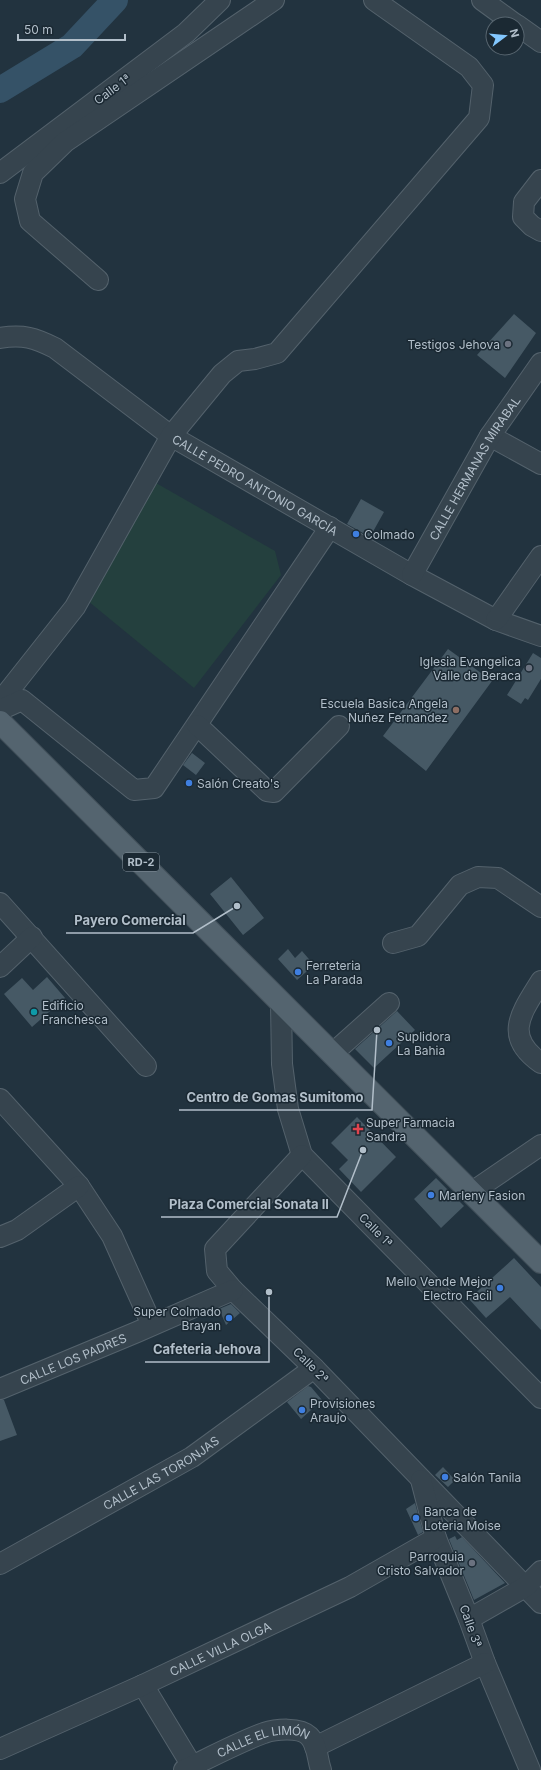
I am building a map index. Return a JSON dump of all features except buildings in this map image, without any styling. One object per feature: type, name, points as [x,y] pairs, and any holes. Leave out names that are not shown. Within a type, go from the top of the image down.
[{"type":"main road","name":"RD-2","points":[[0,722],[541,1262]]},
{"type":"street","name":"Calle 1ª","points":[[0,173],[186,33],[220,0]]},
{"type":"street","points":[[98,280],[30,221],[25,199],[33,173],[64,142],[274,0]]},
{"type":"street","points":[[0,702],[75,607],[171,436],[222,374],[238,361],[256,360],[277,353],[479,118],[483,85],[469,66],[374,0]]},
{"type":"street","points":[[494,3],[507,16]]},
{"type":"street","points":[[525,31],[541,42]]},
{"type":"street","points":[[541,180],[524,202],[523,217],[532,226],[541,231]]},
{"type":"street","name":"CALLE PEDRO ANTONIO GARCÍA","points":[[0,338],[15,335],[35,338],[55,348],[171,436],[412,575],[496,620],[541,636]]},
{"type":"street","name":"CALLE HERMANAS MIRABAL","points":[[412,575],[490,436],[541,364]]},
{"type":"street","points":[[490,436],[541,464]]},
{"type":"street","points":[[0,710],[22,700],[134,790],[154,788],[330,527]]},
{"type":"street","points":[[496,620],[541,556]]},
{"type":"street","points":[[197,725],[268,791],[274,792],[339,726]]},
{"type":"street","points":[[393,943],[418,936],[460,885],[478,877],[498,878],[541,907]]},
{"type":"street","points":[[0,903],[146,1066]]},
{"type":"street","points":[[0,967],[32,937]]},
{"type":"street","points":[[541,981],[519,1018],[518,1031],[522,1045],[532,1056],[541,1062]]},
{"type":"street","points":[[332,1054],[389,1003]]},
{"type":"street","name":"Calle 1ª","points":[[281,1004],[282,1064],[288,1109],[302,1155],[541,1398]]},
{"type":"street","points":[[0,1099],[79,1186],[112,1236],[152,1325]]},
{"type":"street","points":[[472,1192],[541,1145]]},
{"type":"street","name":"Calle 2ª","points":[[302,1155],[215,1249],[217,1271],[233,1290],[314,1368],[541,1603]]},
{"type":"street","points":[[0,1237],[17,1230],[79,1186]]},
{"type":"street","name":"CALLE LOS PADRES","points":[[0,1389],[233,1290]]},
{"type":"street","name":"CALLE LAS TORONJAS","points":[[0,1564],[192,1457],[314,1368]]},
{"type":"street","name":"Calle 3ª","points":[[421,1479],[436,1538],[485,1663],[530,1770]]},
{"type":"street","name":"CALLE VILLA OLGA","points":[[0,1749],[143,1685],[350,1587],[436,1538]]},
{"type":"street","points":[[469,1620],[525,1587],[541,1571]]},
{"type":"street","points":[[315,1747],[485,1663]]},
{"type":"street","points":[[143,1685],[188,1768]]},
{"type":"street","name":"CALLE EL LIMÓN","points":[[188,1768],[265,1733],[282,1730],[294,1730],[308,1735],[315,1747],[318,1769]]},
{"type":"green space","points":[[156,483],[275,551],[281,575],[194,688],[88,601]]},
{"type":"waterway","points":[[0,90],[72,46],[115,0]]},
{"type":"place","name":"Testigos Jehova","points":[[508,344]]},
{"type":"place","name":"Colmado","points":[[356,534]]},
{"type":"place","name":"Iglesia Evangelica Valle de Beraca","points":[[529,668]]},
{"type":"place","name":"Escuela Basica Angela Nuñez Fernandez","points":[[456,710]]},
{"type":"place","name":"Salón Creato's","points":[[189,783]]},
{"type":"place","name":"Payero Comercial","points":[[237,906]]},
{"type":"place","name":"Ferreteria La Parada","points":[[298,972]]},
{"type":"place","name":"Edificio Franchesca","points":[[34,1012]]},
{"type":"place","name":"Centro de Gomas Sumitomo","points":[[377,1030]]},
{"type":"place","name":"Suplidora La Bahia","points":[[389,1043]]},
{"type":"place","name":"Super Farmacia Sandra","points":[[358,1129]]},
{"type":"place","name":"Plaza Comercial Sonata II","points":[[363,1150]]},
{"type":"place","name":"Marleny Fasion","points":[[431,1195]]},
{"type":"place","name":"Mello Vende Mejor Electro Facil","points":[[500,1288]]},
{"type":"place","name":"Cafeteria Jehova","points":[[269,1292]]},
{"type":"place","name":"Super Colmado Brayan","points":[[229,1318]]},
{"type":"place","name":"Provisiones Araujo","points":[[302,1410]]},
{"type":"place","name":"Salón Tanila","points":[[445,1477]]},
{"type":"place","name":"Banca de Loteria Moise","points":[[416,1518]]},
{"type":"place","name":"Parroquia Cristo Salvador","points":[[472,1563]]}]
